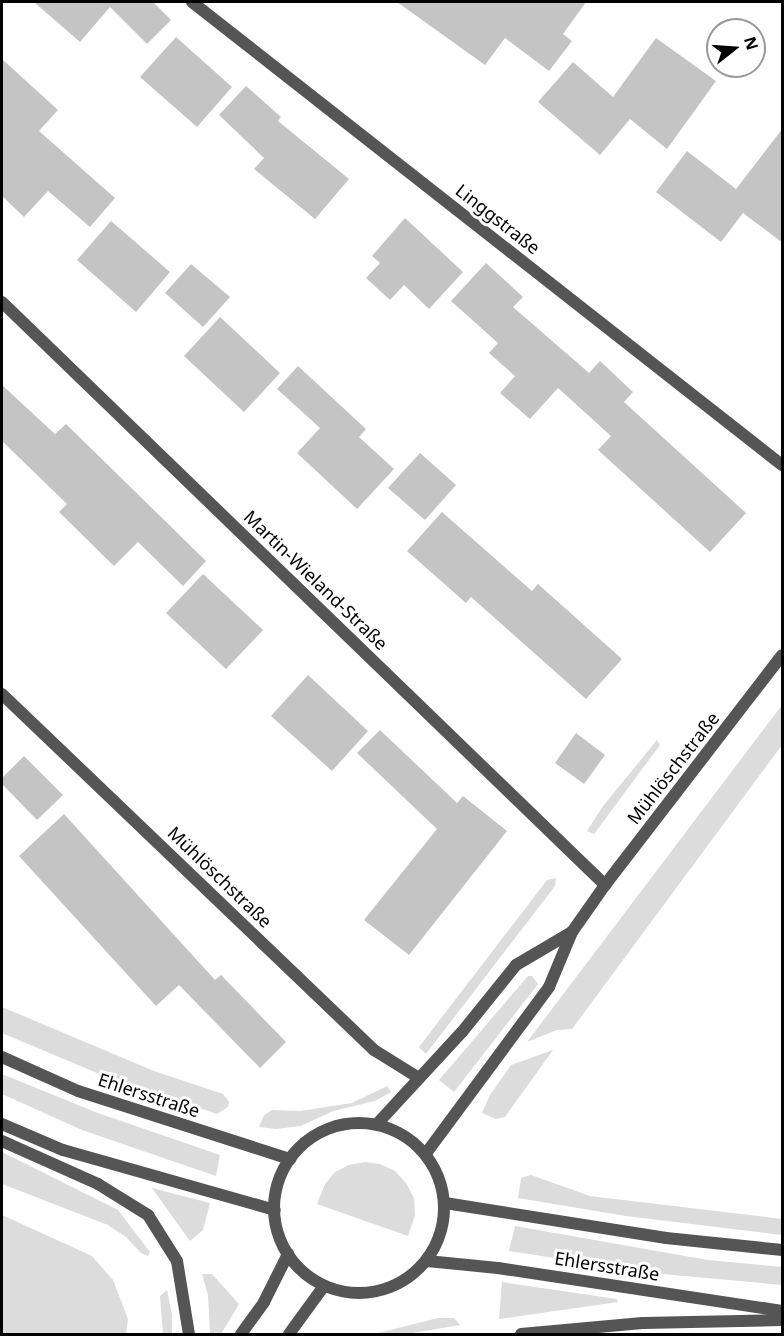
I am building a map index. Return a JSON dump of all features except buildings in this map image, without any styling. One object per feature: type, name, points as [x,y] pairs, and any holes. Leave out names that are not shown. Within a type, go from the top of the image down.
[{"type":"street","name":"Linggstraße","points":[[192,2],[783,465]]},
{"type":"street","name":"Martin-Wieland-Straße","points":[[2,302],[606,885]]},
{"type":"street","name":"Mühlöschstraße","points":[[427,1152],[549,987],[572,932],[783,655]]},
{"type":"street","name":"Mühlöschstraße","points":[[2,694],[374,1050],[418,1078]]},
{"type":"street","name":"Mühlöschstraße","points":[[377,1124],[462,1032],[516,965],[572,932]]},
{"type":"street","name":"Ehlersstraße","points":[[2,1056],[78,1091],[290,1159]]},
{"type":"street","points":[[2,1124],[63,1150],[275,1210]]},
{"type":"street","points":[[341,1124],[377,1124],[407,1136],[427,1152],[441,1181],[445,1203],[435,1248],[410,1277],[376,1292],[345,1292],[324,1286],[304,1272],[288,1254],[279,1240],[274,1225],[276,1195],[290,1159],[305,1142],[341,1124]]},
{"type":"street","points":[[2,1141],[98,1184],[148,1215],[177,1261],[189,1335]]},
{"type":"street","name":"Ehlersstraße","points":[[445,1203],[666,1238],[783,1250]]},
{"type":"street","points":[[241,1335],[264,1302],[288,1254]]},
{"type":"street","name":"Ehlersstraße","points":[[426,1261],[498,1268],[783,1311]]},
{"type":"street","points":[[289,1335],[324,1286]]},
{"type":"street","points":[[521,1335],[643,1323],[783,1320]]},
{"type":"shaded area","points":[[782,705],[782,745],[572,1029],[557,1030],[527,1042]]},
{"type":"shaded area","points":[[657,740],[660,745],[594,834],[587,831],[603,806]]},
{"type":"shaded area","points":[[556,878],[555,886],[426,1054],[419,1047],[547,880]]},
{"type":"shaded area","points":[[528,976],[532,976],[538,984],[454,1092],[439,1080]]},
{"type":"shaded area","points":[[2,1007],[154,1071],[223,1094],[229,1102],[228,1107],[217,1114],[97,1073],[2,1033]]},
{"type":"shaded area","points":[[553,1050],[505,1117],[496,1119],[482,1113],[490,1095],[511,1065]]},
{"type":"shaded area","points":[[2,1074],[95,1112],[220,1155],[216,1176],[82,1130],[2,1094]]},
{"type":"shaded area","points":[[387,1086],[391,1092],[375,1101],[333,1111],[301,1126],[276,1129],[259,1127],[264,1115],[272,1110],[300,1111],[352,1103]]},
{"type":"shaded area","points":[[2,1152],[118,1210],[150,1252],[148,1256],[141,1253],[126,1237],[108,1225],[2,1184]]},
{"type":"shaded area","points":[[365,1162],[380,1164],[395,1171],[406,1183],[414,1198],[415,1215],[408,1236],[317,1204],[325,1184],[335,1172],[349,1165]]},
{"type":"shaded area","points":[[531,1175],[590,1196],[782,1219],[782,1235],[626,1216],[518,1198],[521,1178]]},
{"type":"shaded area","points":[[152,1188],[210,1203],[203,1230],[190,1241]]},
{"type":"shaded area","points":[[2,1215],[92,1256],[113,1280],[128,1319],[126,1334],[2,1334]]},
{"type":"shaded area","points":[[515,1226],[708,1260],[782,1267],[782,1285],[652,1273],[509,1251]]},
{"type":"shaded area","points":[[202,1274],[212,1274],[239,1304],[221,1334],[210,1334],[208,1295]]},
{"type":"shaded area","points":[[502,1282],[617,1299],[618,1302],[499,1319]]},
{"type":"shaded area","points":[[167,1290],[172,1315],[172,1334],[163,1334],[160,1296]]},
{"type":"shaded area","points":[[438,1318],[454,1318],[460,1325],[407,1334],[374,1334]]}]
